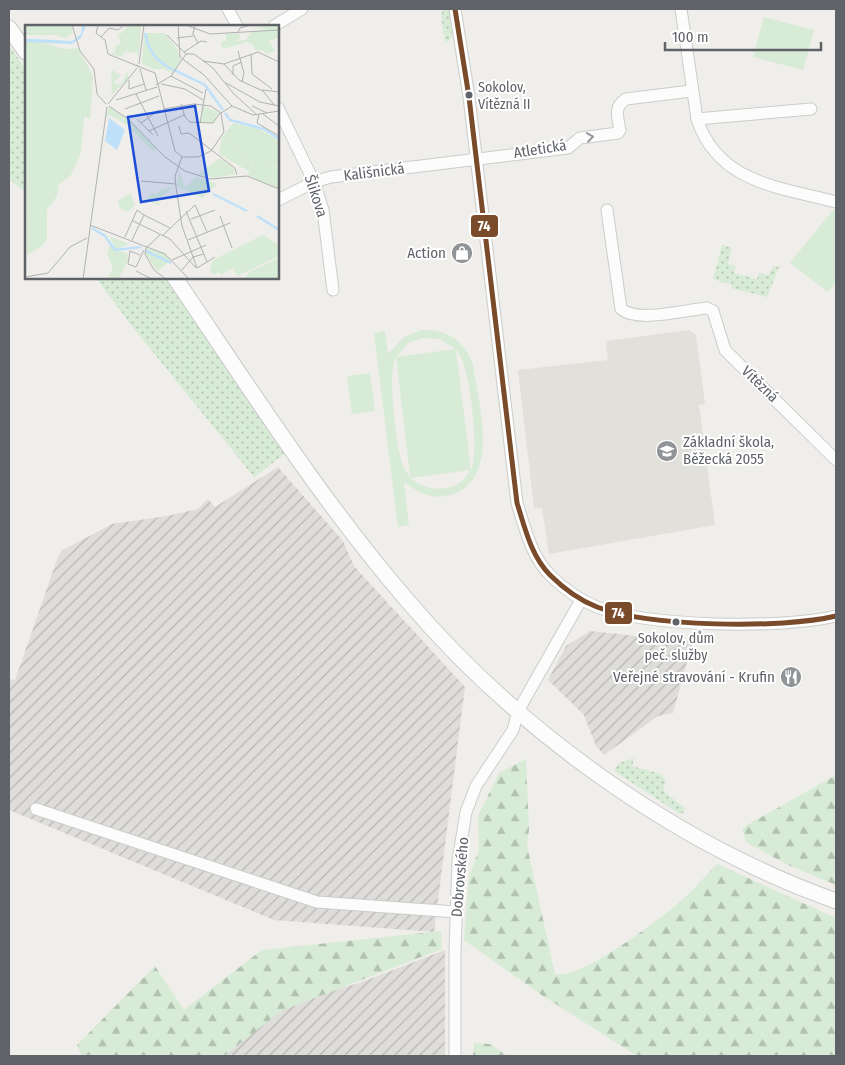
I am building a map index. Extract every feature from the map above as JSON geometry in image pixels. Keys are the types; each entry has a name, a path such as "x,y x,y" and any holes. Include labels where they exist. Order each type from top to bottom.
{"main road":[{"path":"9,28 25,51"},
{"path":"176,279 308,475 420,614 473,670 518,711 594,771 713,847 836,901"}],"street":[{"path":"228,9 236,25"},
{"path":"276,25 302,9"},
{"path":"455,9 469,97 517,503 526,533 541,564 560,584 581,600 599,608 638,617 708,622 784,623 836,616"},
{"path":"681,9 696,119 702,136 711,150 740,174 769,185 836,202"},
{"name":"Atletická","path":"475,158 568,148 580,138 618,133 620,130 616,112 618,105 626,99 691,91"},
{"path":"696,119 811,109"},
{"name":"Šlikova","path":"279,110 314,182 323,210 333,290"},
{"name":"Kališnická","path":"279,200 314,182 331,176 452,163 475,158"},
{"name":"Vítězná","path":"608,210 621,308 629,314 640,316 707,308 713,311 725,350 836,460"},
{"name":"Dobrovského","path":"455,1056 458,861 466,812 476,786 513,730 518,711 581,600"},
{"path":"36,809 317,902 456,912"}],"shaded area":[{"path":"689,330 696,335 705,404 699,405 715,525 549,554 542,508 534,508 518,370 608,360 606,341"},
{"path":"278,467 343,541 354,566 465,687 434,932 274,920 9,810 9,679 15,680 58,557 63,550 112,524 167,516 198,509 208,499 215,507"},
{"path":"590,631 673,640 693,640 673,713 658,716 604,755 596,746 584,715 548,680 566,646"},
{"path":"445,950 445,1056 225,1056 225,1048 294,1002 362,982"}],"green space":[{"path":"449,9 453,33 445,44 441,14 443,10"},
{"path":"764,17 814,30 803,70 753,57"},
{"path":"9,45 25,69 25,192 9,179"},
{"path":"833,210 836,210 836,281 828,292 790,263"},
{"path":"722,245 732,248 728,264 736,266 734,273 757,279 759,273 769,275 773,266 779,267 767,297 731,288 732,285 713,279"},
{"path":"97,279 166,279 286,453 254,477 131,325"},
{"path":"422,330 431,330 447,334 465,349 473,365 482,418 483,437 482,456 477,472 468,485 453,494 439,497 427,495 415,490 404,482 409,525 398,527 374,333 385,331 388,354 404,337","holes":["423,338 439,339 456,349 396,357 408,343","456,350 466,371 472,408 474,460 471,470","396,357 410,477 402,463 395,426 392,377","470,470 466,478 459,483 443,489 426,487 411,478"]},
{"path":"370,373 375,411 352,414 347,376"},
{"path":"634,758 632,766 661,774 666,781 663,791 685,808 683,813 680,814 614,771 619,763"},
{"path":"526,759 529,830 527,846 555,974 567,973 582,968 617,948 681,900 717,864 836,918 836,1056 637,1056 540,994 464,940 469,876 479,850 478,816 499,773"},
{"path":"836,775 836,885 788,865 746,842 742,828"},
{"path":"441,931 442,949 281,1011 224,1056 82,1056 77,1045 155,966 184,1010 262,950"},
{"path":"474,1043 490,1044 508,1056 473,1056"}],"transit line":[{"name":"74","path":"455,9 469,97 517,503 529,541 543,567 561,585 584,601 620,614 649,619 716,624 750,624 783,623 836,616"}],"place":[{"name":"Sokolov, Vítězná II","path":"469,95"},
{"name":"Action","path":"462,253"},
{"name":"Základní škola, Běžecká 2055","path":"667,451"},
{"name":"Sokolov, dům peč. služby","path":"676,622"},
{"name":"Veřejné stravování - Krufin","path":"791,677"}]}
